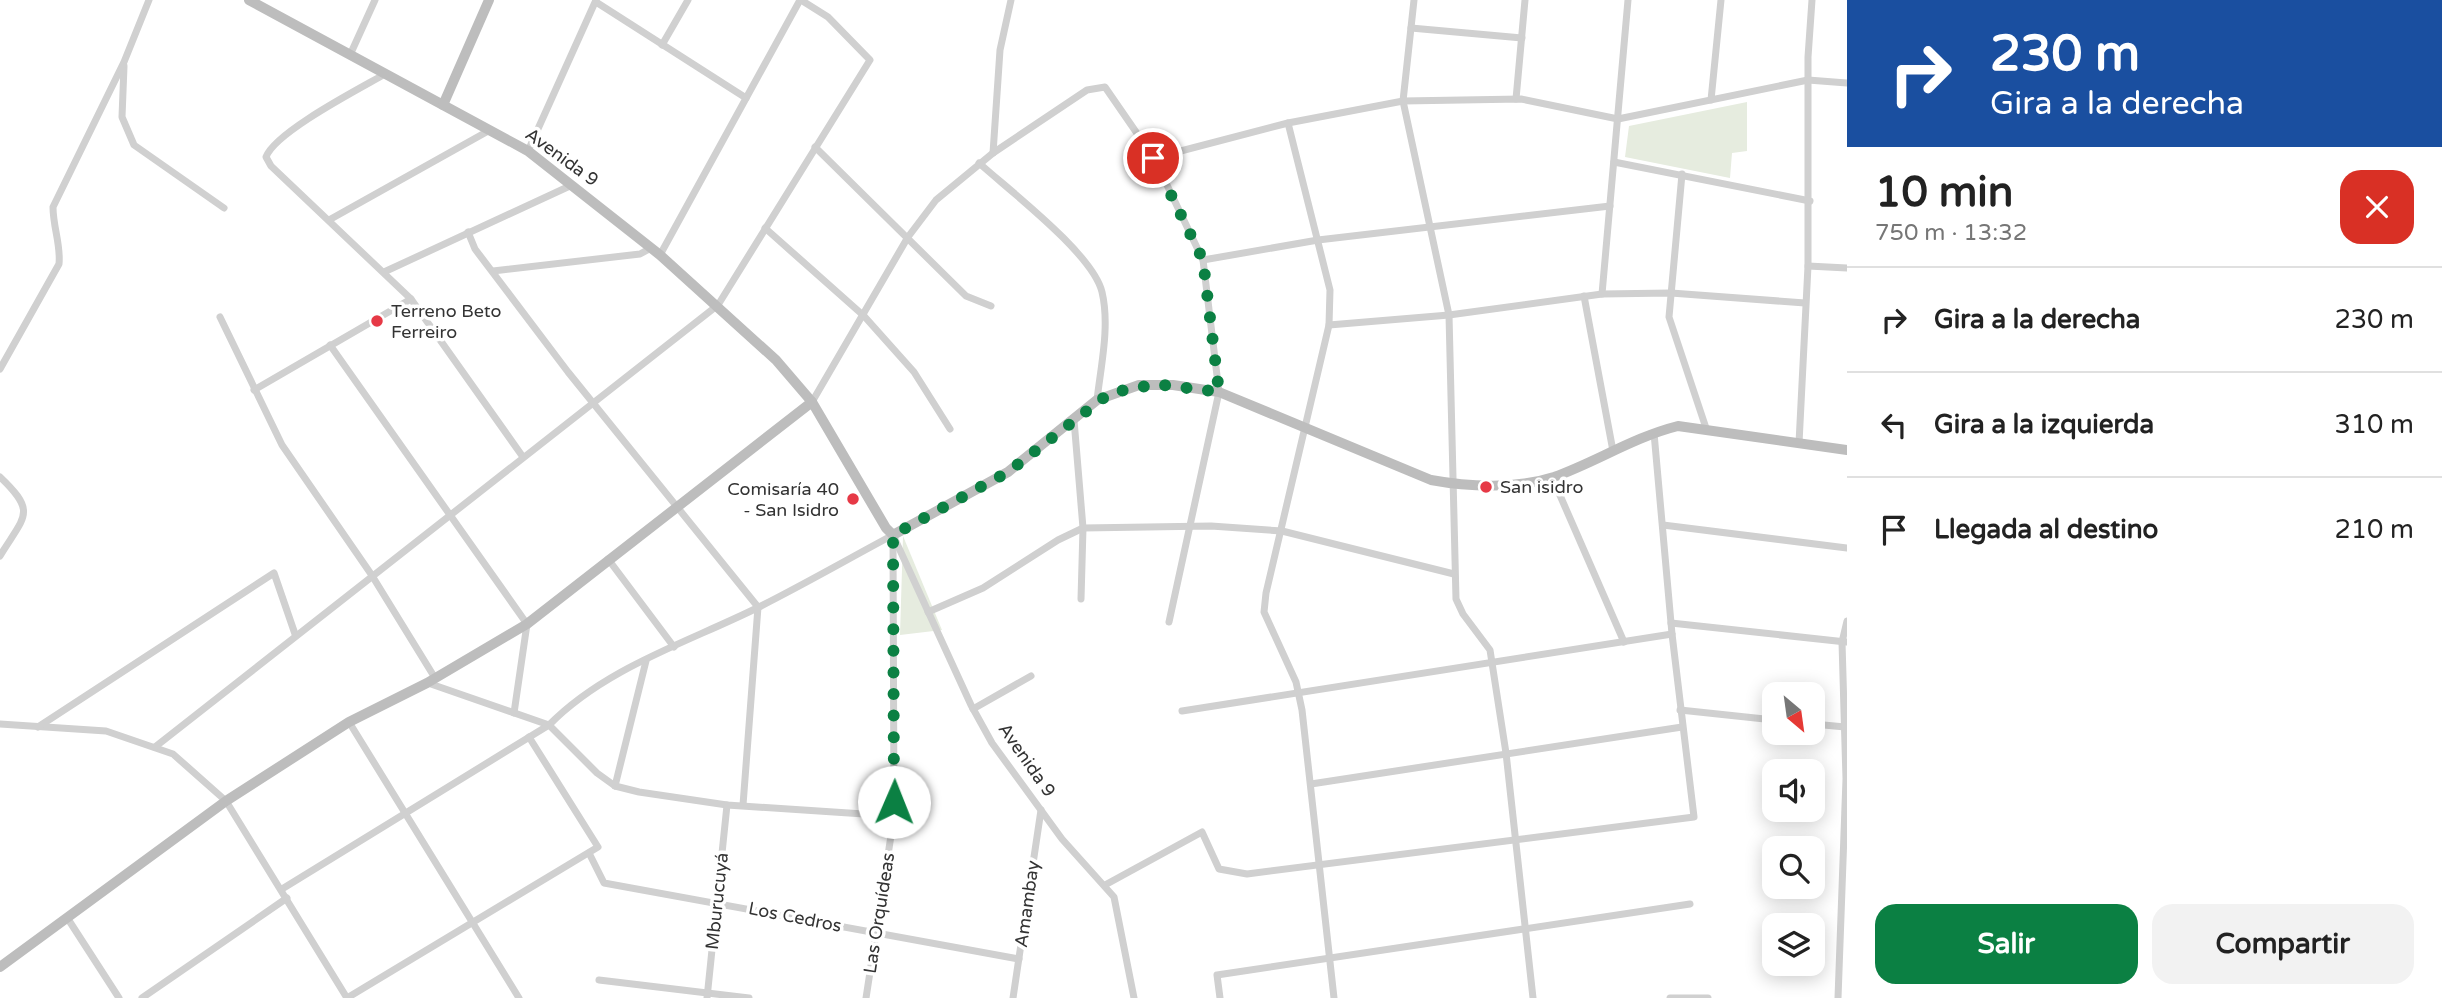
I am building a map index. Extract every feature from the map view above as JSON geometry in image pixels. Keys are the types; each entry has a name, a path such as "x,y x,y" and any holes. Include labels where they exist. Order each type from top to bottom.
{"main road":[{"name":"Avenida 9","path":"249,0 528,152 660,255 776,360 812,401 886,528 893,535"},
{"path":"443,105 489,0"},
{"path":"893,535 989,484 1074,421 1097,400 1124,388 1156,384 1219,392 1432,480 1454,484 1517,484 1552,477 1654,433 1678,426 1847,450"},
{"path":"0,967 226,801 349,722 431,680 527,624 812,401"}],"street":[{"path":"0,369 59,264 60,250 54,233 53,207 124,62 149,0"},
{"path":"350,55 375,0"},
{"path":"662,45 688,0"},
{"path":"155,747 371,574 718,305 870,60 828,18 800,0 660,255"},
{"path":"993,153 1000,50 1011,0"},
{"path":"1413,0 1403,101 1449,315 1454,574 1459,607 1487,643 1492,661 1506,753 1533,998"},
{"path":"1516,99 1525,0"},
{"path":"1602,294 1628,0"},
{"path":"1711,100 1721,0"},
{"path":"1799,443 1810,201 1808,80 1812,0"},
{"path":"528,152 596,1 746,98"},
{"path":"1411,28 1522,38"},
{"path":"124,62 122,117 134,145 224,208"},
{"path":"385,74 296,127 269,149 266,157 271,166 411,299 523,457"},
{"path":"1153,158 1288,123 1403,101 1516,99 1618,120 1808,80 1847,83"},
{"path":"812,401 908,237 936,200 979,163 1087,90 1105,87 1153,158 1203,260 1219,392 1169,622"},
{"path":"1288,123 1330,290 1329,325 1264,612 1299,693 1334,998"},
{"path":"329,220 491,130"},
{"path":"815,147 966,296 990,306"},
{"path":"1614,162 1810,201"},
{"path":"979,163 1085,260 1102,290 1105,323 1097,400"},
{"path":"1682,174 1669,317 1706,428"},
{"path":"384,272 572,185"},
{"path":"1203,260 1318,240 1610,206"},
{"path":"765,228 864,316 914,372 950,429"},
{"path":"468,232 493,271 568,372 595,402 758,607 743,805"},
{"path":"493,271 640,254 651,248"},
{"path":"1808,266 1847,268"},
{"path":"1329,325 1449,315 1602,294 1671,293 1805,303"},
{"path":"1584,296 1613,451"},
{"path":"254,390 411,299"},
{"path":"220,317 282,445 371,574 431,680 549,725 615,786 639,792 727,804 894,816"},
{"path":"330,345 527,624 514,713"},
{"path":"1074,421 1083,528 1081,599"},
{"path":"1105,885 1202,832 1219,869 1247,874 1319,867 1694,817 1672,635 1654,433"},
{"path":"0,477 20,496 25,506 24,514 0,556"},
{"path":"1552,477 1624,642"},
{"path":"1663,525 1847,548"},
{"path":"928,612 982,588 1058,540 1083,528 1189,526 1282,531 1454,574"},
{"path":"282,888 549,725 573,701 893,535"},
{"name":"Avenida 9","path":"893,535 973,709 992,743 1062,839 1114,897 1134,998"},
{"name":"Las Orquídeas","path":"866,998 874,932 894,816 893,535"},
{"path":"608,559 674,647"},
{"path":"37,728 274,573 295,634"},
{"path":"1838,998 1844,882 1847,621"},
{"path":"1671,623 1845,642"},
{"path":"1182,711 1672,635"},
{"path":"615,786 646,661"},
{"path":"973,709 1031,676"},
{"path":"1680,710 1762,719"},
{"path":"349,722 407,812 519,998"},
{"path":"0,724 106,731 173,754 226,801 282,888 346,998 598,847 529,737"},
{"path":"1825,725 1845,727"},
{"path":"1311,784 1682,727"},
{"name":"Mburucuyá","path":"707,994 727,804"},
{"name":"Amambay","path":"1013,998 1041,810"},
{"name":"Los Cedros","path":"589,853 604,883 1019,959"},
{"path":"142,998 287,898"},
{"path":"1220,998 1217,975 1690,904"},
{"path":"68,919 119,998"},
{"path":"599,979 749,998"},
{"path":"1671,998 1708,998"}],"shaded area":[{"path":"1747,102 1747,151 1732,153 1730,178 1625,157 1629,126"},
{"path":"903,536 942,630 900,635"}],"place":[{"name":"Terreno Beto Ferreiro","path":"377,321"},
{"name":"San isidro","path":"1486,487"},
{"name":"Comisaría 40 - San Isidro","path":"853,499"}],"route":[{"path":"894,802 893,535 1008,472 1097,400 1110,393 1139,385 1156,384 1219,392 1203,260 1153,158"}]}
